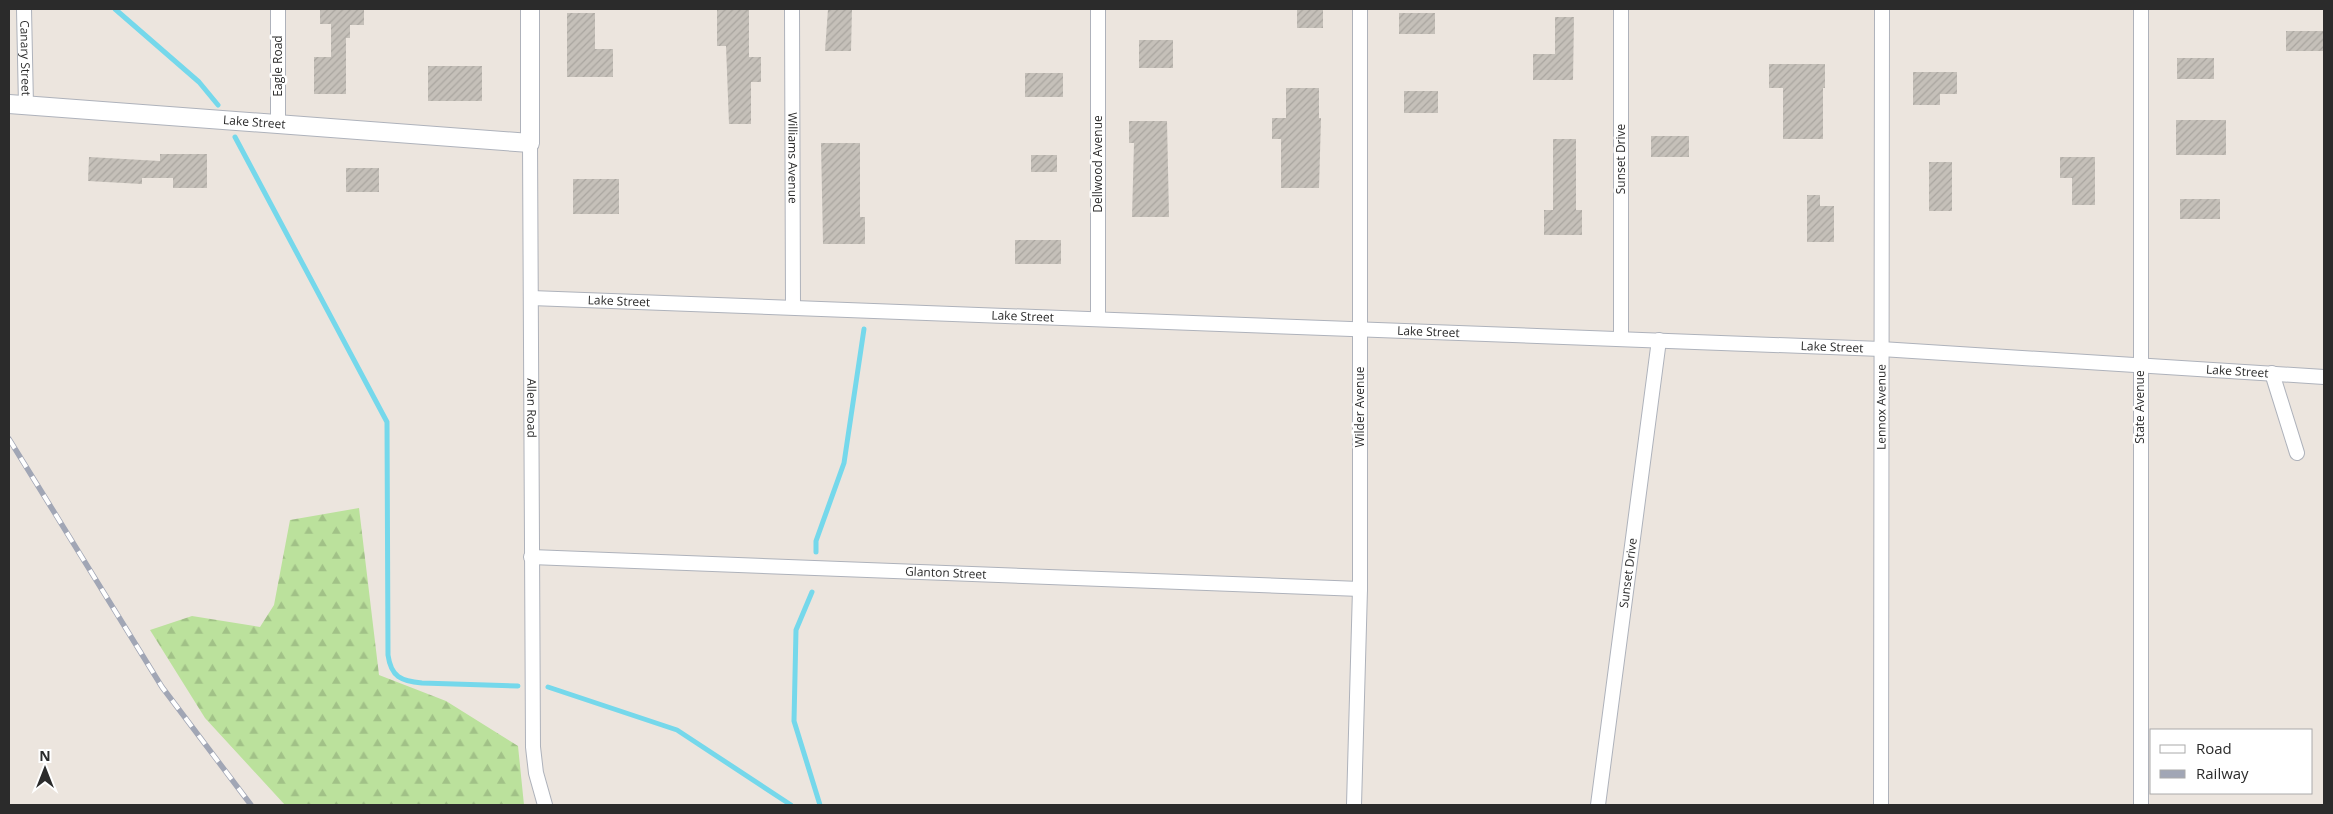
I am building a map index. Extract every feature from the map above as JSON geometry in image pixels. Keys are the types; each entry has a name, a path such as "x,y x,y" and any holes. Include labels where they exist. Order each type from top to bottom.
{"street":[{"name":"Canary Street","path":"17,105 24,9"},
{"name":"Eagle Road","path":"278,9 278,124"},
{"name":"Allen Road","path":"530,9 533,747 536,774 545,805"},
{"name":"Williams Avenue","path":"792,9 793,308"},
{"name":"Dellwood Avenue","path":"1098,9 1098,319"},
{"name":"Wilder Avenue","path":"1354,805 1360,589 1360,9"},
{"name":"Sunset Drive","path":"1621,9 1621,339"},
{"name":"Lennox Avenue","path":"1881,805 1882,9"},
{"name":"State Avenue","path":"2140,805 2141,9"},
{"name":"Lake Street","path":"17,105 530,143"},
{"name":"Lake Street","path":"531,298 1881,349 2324,377"},
{"name":"Sunset Drive","path":"1598,805 1659,340"},
{"path":"2272,374 2297,453"},
{"name":"Glanton Street","path":"531,557 1360,589"}],"green space":[{"path":"359,508 379,675 446,701 518,746 524,805 285,805 205,718 150,630 192,616 260,627 274,605 290,520"}],"building":[{"path":"320,9 364,9 364,25 350,25 350,38 346,38 346,94 314,94 314,57 331,57 331,24 320,24"},
{"path":"717,9 749,9 749,57 761,57 761,82 751,82 751,124 729,124 726,46 717,46"},
{"path":"828,9 852,9 851,51 825,51"},
{"path":"1297,9 1323,9 1323,28 1297,28"},
{"path":"567,13 595,13 595,49 613,49 613,77 567,77"},
{"path":"1399,13 1435,13 1435,34 1399,34"},
{"path":"1555,17 1574,17 1573,80 1533,80 1533,54 1555,54"},
{"path":"2286,31 2324,31 2324,51 2286,51"},
{"path":"1139,40 1173,40 1173,68 1139,68"},
{"path":"2177,58 2214,58 2214,79 2177,79"},
{"path":"1769,64 1825,64 1823,139 1783,139 1783,88 1769,88"},
{"path":"428,66 482,66 482,101 428,101"},
{"path":"1913,72 1957,72 1957,94 1940,94 1940,105 1913,105"},
{"path":"1025,73 1063,73 1063,97 1025,97"},
{"path":"1286,88 1319,88 1319,118 1321,118 1319,188 1281,188 1281,139 1272,139 1272,118 1286,118"},
{"path":"1404,91 1438,91 1438,113 1404,113"},
{"path":"2176,120 2226,120 2226,155 2176,155"},
{"path":"1129,121 1167,121 1169,217 1132,217 1134,143 1129,143"},
{"path":"1651,136 1689,136 1689,157 1651,157"},
{"path":"1553,139 1576,139 1576,210 1582,210 1582,235 1544,235 1544,210 1553,210"},
{"path":"821,143 860,143 860,217 865,217 865,244 823,244"},
{"path":"160,154 207,154 207,188 173,188 173,178 142,178 142,184 88,181 89,157 160,161"},
{"path":"1031,155 1057,155 1057,172 1031,172"},
{"path":"2060,157 2095,157 2095,205 2072,205 2072,178 2060,178"},
{"path":"1929,162 1952,162 1952,211 1929,211"},
{"path":"346,168 379,168 379,192 346,192"},
{"path":"573,179 619,179 619,214 573,214"},
{"path":"1807,195 1820,195 1820,206 1834,206 1834,242 1807,242"},
{"path":"2180,199 2220,199 2220,219 2180,219"},
{"path":"1015,240 1061,240 1061,264 1015,264"}],"waterway":[{"path":"115,9 199,82 218,105"},
{"path":"235,137 387,422 388,655 392,668 398,676 408,681 518,686"},
{"path":"816,552 816,541 844,463 864,329"},
{"path":"812,592 796,630 794,721 820,805"},
{"path":"548,687 677,730 791,805"}],"railway":[{"path":"9,439 162,687 251,805"}]}
